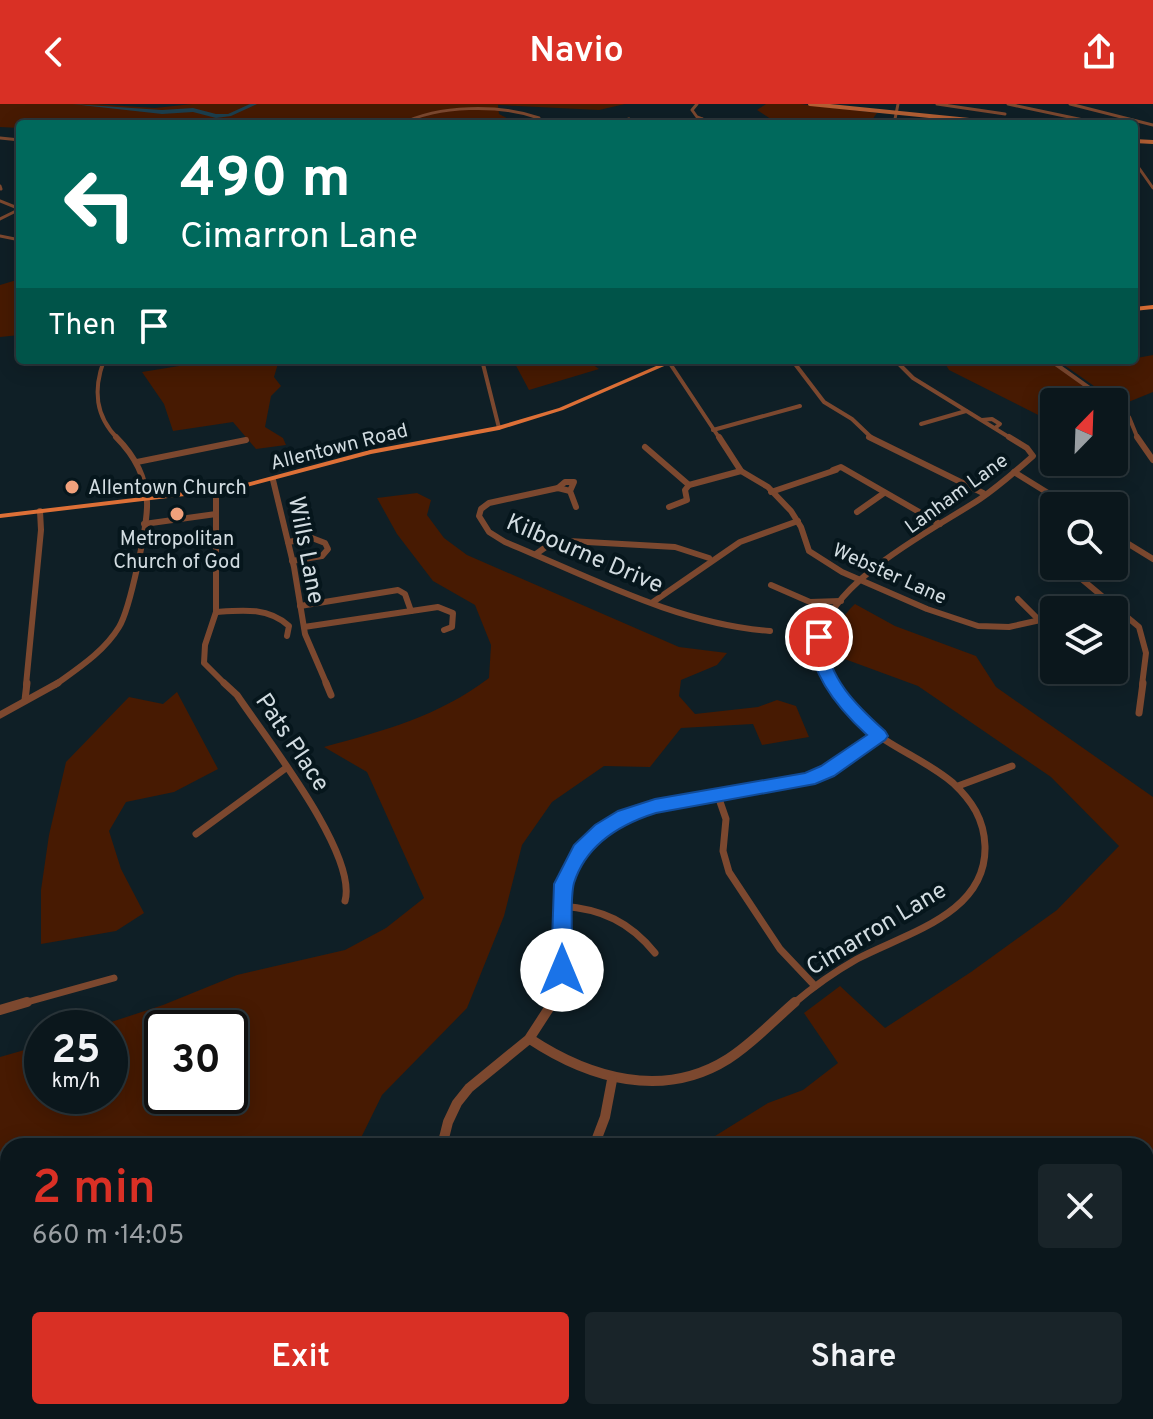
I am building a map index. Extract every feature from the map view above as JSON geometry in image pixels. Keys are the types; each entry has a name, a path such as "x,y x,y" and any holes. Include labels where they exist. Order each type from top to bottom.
{"main road":[{"path":"810,104 982,120"},
{"name":"Allentown Road","path":"0,516 216,491 273,480 377,450 499,428 561,409 665,364"}],"street":[{"path":"697,104 693,111 702,119"},
{"path":"894,120 898,104"},
{"path":"937,104 1005,114"},
{"path":"1008,104 1083,120"},
{"path":"1070,104 1133,120"},
{"path":"996,120 1018,107"},
{"path":"411,120 421,116 502,110 529,113 539,120"},
{"path":"697,120 702,119"},
{"path":"0,136 11,139"},
{"path":"0,144 16,138"},
{"path":"1138,170 1153,188"},
{"path":"0,715 78,669 118,629 130,603 147,498 132,451 108,432 103,424 96,379 102,364"},
{"path":"483,364 499,428"},
{"name":"Webster Lane","path":"674,364 741,471 760,480 798,521 808,551 860,580 954,618 991,628 1040,621"},
{"path":"795,364 824,402 852,419 865,435 983,493"},
{"name":"Lanham Lane","path":"822,630 840,602 860,580 1014,472 1033,454 909,375 899,364"},
{"path":"1056,364 1089,388"},
{"path":"713,430 800,406"},
{"path":"921,424 966,411"},
{"path":"1128,416 1133,432 1153,460"},
{"path":"137,462 246,440"},
{"path":"645,447 689,485"},
{"path":"1134,451 1149,451"},
{"path":"771,492 833,470 846,471 940,524"},
{"path":"669,507 687,500 685,490 689,485 741,471"},
{"path":"1014,472 1046,492"},
{"name":"Wills Lane","path":"273,480 304,627 314,660 331,695"},
{"name":"Kilbourne Drive","path":"576,507 570,491 558,488 489,503 479,511 489,532 536,554 653,602 719,625 770,631"},
{"path":"216,491 216,612 254,610 273,614 289,626 287,636"},
{"path":"857,512 884,493"},
{"path":"25,700 41,530 40,511"},
{"path":"144,524 216,514"},
{"path":"653,602 709,558 781,525 798,521"},
{"path":"288,542 317,539 327,546 322,556 292,561"},
{"path":"536,554 550,544 562,541 675,547 709,558"},
{"path":"1128,544 1153,559"},
{"path":"1083,580 1102,596"},
{"path":"771,585 810,602 840,602"},
{"path":"300,606 398,590 405,594 411,611"},
{"path":"1018,599 1040,621"},
{"name":"Wills Lane","path":"304,627 438,607 450,609 453,624 444,630"},
{"name":"Pats Place","path":"216,612 205,645 204,663 237,695 323,823 349,883 345,901"},
{"path":"1128,618 1139,627 1146,653 1139,713"},
{"name":"Cimarron Lane","path":"530,1039 568,1064 612,1080 662,1082 699,1074 726,1061 815,986 856,960 951,910 976,886 985,860 984,834 973,807 958,786 934,767 879,736 852,712 825,670 817,648 822,630"},
{"path":"444,1138 447,1122 466,1091 530,1039 545,1018 560,983 562,892 569,869 587,843 601,830 642,809 815,777 879,736"},
{"path":"958,786 1012,766"},
{"path":"196,834 286,768"},
{"path":"718,796 726,819 723,851 729,872 780,949 815,986"},
{"path":"562,906 593,909 614,916 634,929 655,953"},
{"path":"0,1010 114,978"},
{"path":"597,1138 605,1117 612,1080"}],"shaded area":[{"path":"0,104 94,104 155,108 192,104 625,104 599,110 498,105 499,114 510,120 16,120 16,128 0,127"},
{"path":"766,104 800,104 877,113 872,120 772,120 757,110"},
{"path":"16,280 16,335 0,337 0,285"},
{"path":"1153,355 1153,392 1128,402 1128,388 1097,388 1063,364 1138,364 1138,358"},
{"path":"191,364 278,364 274,377 281,386 271,396 265,427 283,438 286,445 256,449 233,422 173,431 164,404 142,372"},
{"path":"515,364 592,364 599,369 529,390"},
{"path":"945,364 1053,364 1086,388 1040,388 1040,416 949,370"},
{"path":"417,493 431,500 427,515 444,538 467,555 679,647 727,653 717,665 681,680 679,696 695,714 758,707 777,700 796,706 809,737 762,745 753,724 681,728 650,767 604,766 552,802 522,845 504,916 467,1008 382,1095 361,1138 0,1138 0,1057 24,1050 24,1114 128,1114 128,1016 144,1011 144,1114 248,1114 248,1010 148,1010 237,975 345,950 386,928 424,898 367,772 324,747 410,721 450,703 489,678 491,645 475,605 433,581 397,534 377,498"},
{"path":"855,604 895,626 976,656 996,687 1153,797 1153,1138 712,1138 768,1103 803,1090 838,1063 804,1013 840,986 885,1028 971,972 1057,910 1119,846 1051,777 918,686 831,654 838,627"},
{"path":"177,692 218,769 174,792 126,802 109,831 121,869 144,913 116,931 41,944 41,890 49,835 66,762 129,697 163,704"}],"waterway":[{"path":"75,104 162,112 193,110 216,116 229,115 254,104"}],"place":[{"name":"Allentown Church","path":"72,487"},
{"name":"Metropolitan Church of God","path":"177,514"}],"route":[{"path":"562,970 564,884 581,850 601,830 636,811 655,806 809,779 827,771 879,736 852,712 825,670 818,653 819,637"}]}
